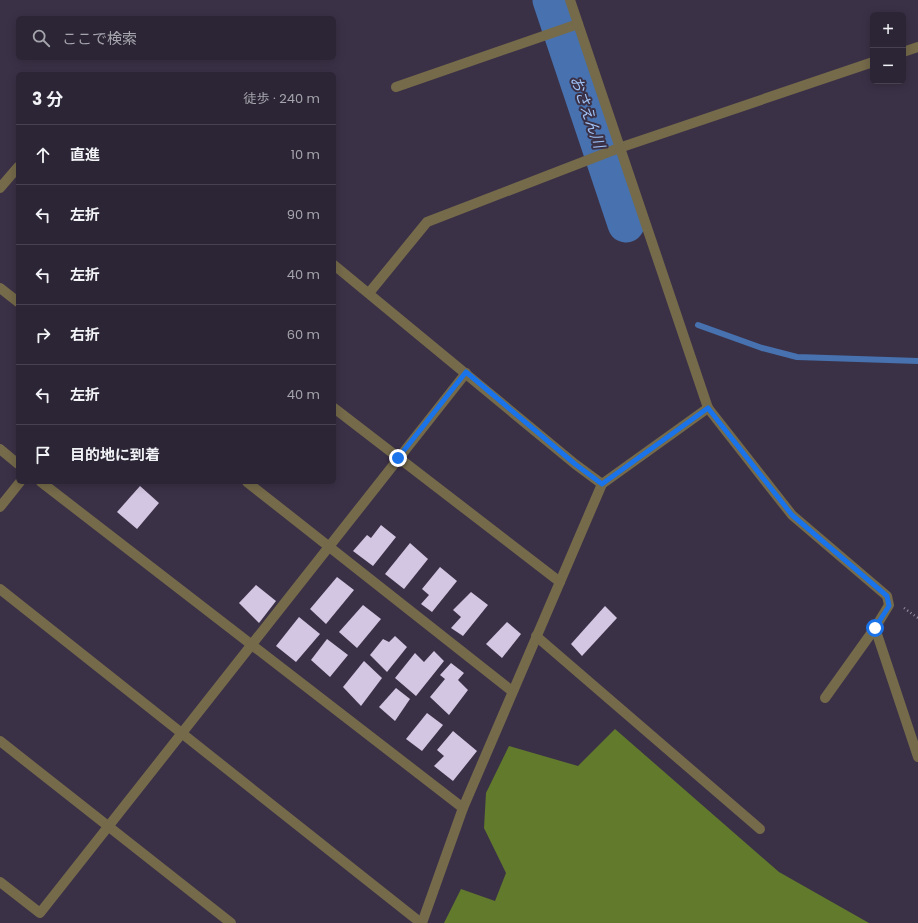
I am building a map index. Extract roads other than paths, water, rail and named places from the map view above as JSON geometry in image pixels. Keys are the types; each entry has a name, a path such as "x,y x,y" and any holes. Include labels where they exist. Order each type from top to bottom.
{"street":[{"path":"570,0 708,408 792,515 887,596 889,606 826,698"},
{"path":"396,87 578,24"},
{"path":"906,51 918,47"},
{"path":"369,293 428,222 619,148 870,63"},
{"path":"0,188 16,169"},
{"path":"336,267 466,372 575,464 602,484"},
{"path":"0,288 16,300"},
{"path":"0,882 40,913 466,372"},
{"path":"0,589 422,923 463,808 602,484 708,408"},
{"path":"336,410 560,582"},
{"path":"0,449 16,462"},
{"path":"0,507 18,484"},
{"path":"44,484 463,808"},
{"path":"250,484 512,691"},
{"path":"875,628 918,757"},
{"path":"536,636 760,829"},
{"path":"0,741 231,923"}],"waterway":[{"name":"おさえん川","path":"551,0 626,224"},
{"path":"698,325 762,348 797,357 918,361"}]}
